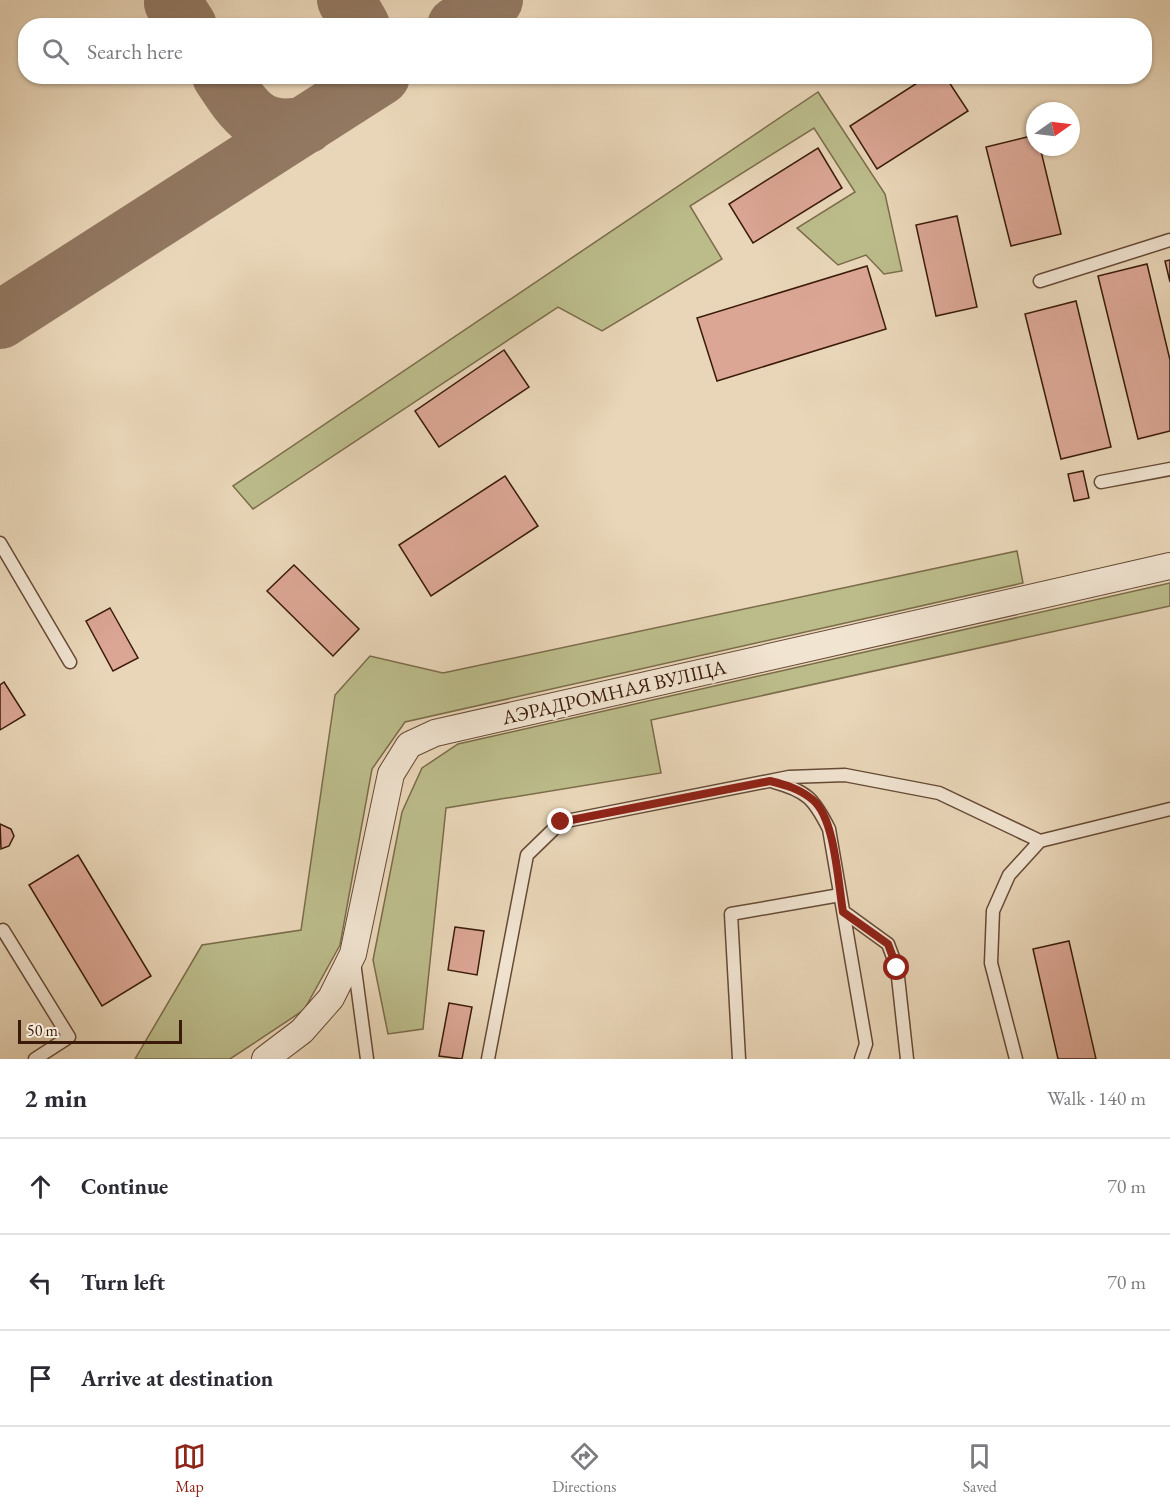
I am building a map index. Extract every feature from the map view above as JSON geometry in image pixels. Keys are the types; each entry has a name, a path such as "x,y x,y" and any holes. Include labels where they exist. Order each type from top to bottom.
{"street":[{"name":"АЭРАДРОМНАЯ ВУЛІЦА","path":"265,1059 302,1031 332,999 353,954 391,774 409,745 435,733 1170,566"}],"lane":[{"path":"1041,281 1170,240"},
{"path":"1101,482 1170,469"},
{"path":"0,543 70,662"},
{"path":"488,1059 527,855 561,822 770,781 845,775 939,793 1040,841"},
{"path":"770,781 796,788 815,801 829,829 867,1044 861,1059"},
{"path":"1016,1059 991,963 993,910 1009,875 1040,841 1170,809"},
{"path":"739,1059 731,914 840,895"},
{"path":"843,912 888,944 897,968 907,1059"},
{"path":"3,930 69,1037 35,1059"},
{"path":"353,954 367,1059"}],"green space":[{"path":"818,92 885,194 902,271 884,274 866,255 838,265 797,228 855,192 814,128 690,206 722,259 602,331 558,307 253,509 233,486"},
{"path":"1017,551 1023,583 405,722 372,769 340,945 304,1010 230,1059 135,1059 202,945 301,930 335,695 370,656 443,673"},
{"path":"1170,583 1170,606 651,720 661,773 446,808 423,1029 388,1034 373,960 402,812 422,768 458,744"}],"building":[{"path":"916,84 950,84 968,111 877,169 850,126"},
{"path":"1026,137 1026,156 1042,156 1061,234 1011,246 986,147"},
{"path":"818,148 842,188 753,243 729,204"},
{"path":"957,216 977,307 936,316 916,225"},
{"path":"1170,260 1170,282 1165,261"},
{"path":"1147,264 1170,360 1170,431 1138,439 1098,276"},
{"path":"867,266 886,329 717,381 697,318"},
{"path":"1076,301 1111,447 1061,459 1025,314"},
{"path":"504,350 529,387 439,447 415,411"},
{"path":"1083,471 1089,498 1074,501 1068,474"},
{"path":"505,476 538,526 431,596 399,545"},
{"path":"294,565 359,629 333,656 267,591"},
{"path":"110,608 138,658 113,671 86,621"},
{"path":"4,682 25,715 0,730 0,685"},
{"path":"0,824 11,829 14,836 9,846 1,849"},
{"path":"78,855 151,976 102,1006 29,885"},
{"path":"455,927 484,931 477,975 448,970"},
{"path":"1069,941 1096,1059 1058,1059 1033,949"},
{"path":"449,1003 472,1007 462,1059 439,1056"}],"taxiway":[{"path":"346,0 356,18"},
{"path":"468,18 494,0"},
{"path":"173,3 183,18"},
{"path":"226,84 246,110 265,124 276,127 306,125"},
{"path":"0,320 369,84"}],"route":[{"path":"561,822 770,781 796,788 815,801 829,829 843,912 888,944 897,968"}]}
